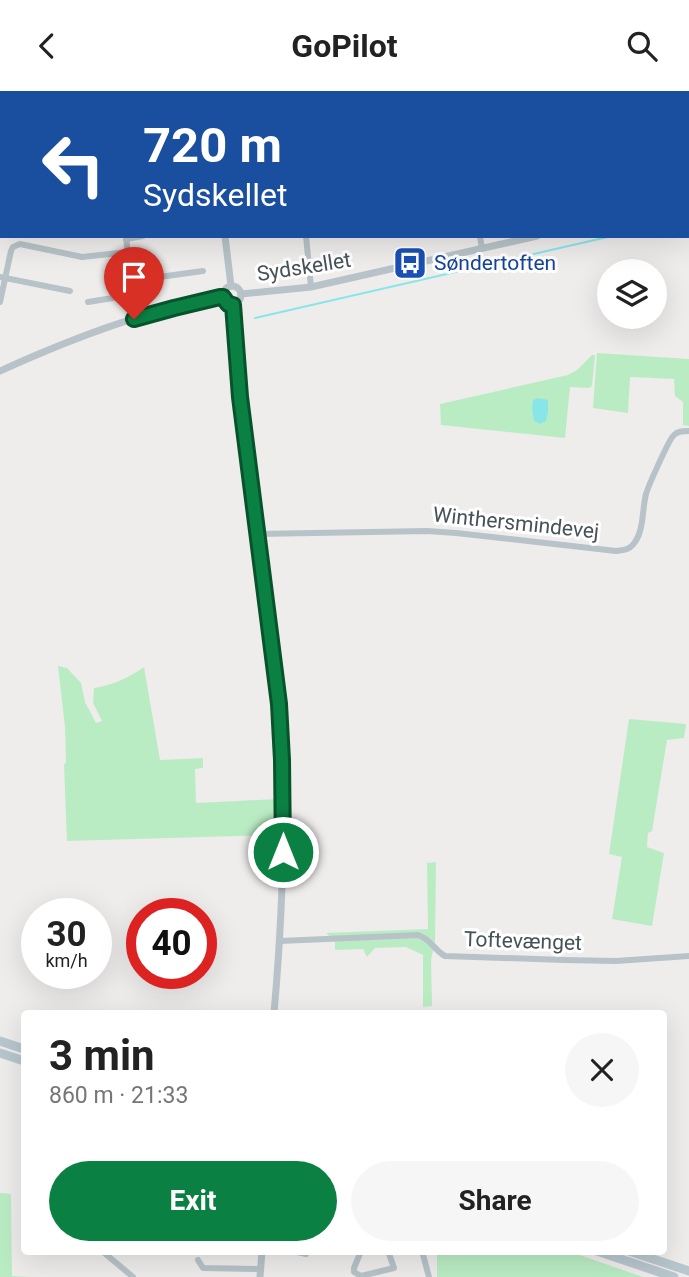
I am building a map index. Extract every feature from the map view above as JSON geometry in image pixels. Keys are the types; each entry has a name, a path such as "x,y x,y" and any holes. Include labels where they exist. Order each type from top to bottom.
{"main road":[{"path":"0,1041 21,1048"},
{"path":"0,1053 21,1060"},
{"path":"609,1255 674,1277"},
{"path":"641,1255 689,1271"}],"street":[{"path":"126,238 134,319"},
{"path":"225,238 231,286"},
{"path":"306,238 311,287"},
{"path":"480,238 482,249"},
{"name":"Sydskellet","path":"241,295 311,287 529,238"},
{"path":"0,302 2,277 10,251 20,244 82,257 128,252"},
{"path":"130,281 203,271"},
{"path":"2,277 70,291"},
{"path":"231,286 237,287 241,295 240,300 233,305 225,302 223,297 225,290 231,286"},
{"path":"88,302 131,295"},
{"path":"0,371 134,319 223,297"},
{"path":"233,305 240,397 280,715 283,874 274,1010"},
{"name":"Winthersmindevej","path":"257,534 427,531 616,551 629,549 639,534 650,482 670,439 679,432 689,431"},
{"name":"Toftevænget","path":"280,941 418,935 430,941 438,952 445,956 603,961 689,956"},
{"path":"107,1255 133,1277"},
{"path":"198,1261 203,1268 261,1273 262,1255"},
{"path":"359,1255 354,1272 360,1276 394,1268 389,1255"},
{"path":"423,1255 429,1277"}],"green space":[{"path":"597,353 689,359 689,426 683,425 683,402 675,396 674,379 630,377 628,413 593,408"},
{"path":"595,355 592,386 570,387 565,438 441,425 440,404 568,375"},
{"path":"58,666 67,668 81,683 85,702 96,723 102,721 93,703 94,688 120,681 144,667 160,760 203,758 203,768 195,769 196,803 277,799 277,835 67,841 65,727"},
{"path":"629,719 686,724 684,738 667,740 652,831 648,833 647,847 664,853 652,926 612,919 622,857 609,854"},
{"path":"436,862 435,941 431,960 432,1006 423,1007 423,955 406,947 375,948 367,957 363,949 335,950 335,941 326,933 428,929 427,863"},
{"path":"0,1193 11,1194 12,1276 30,1277 0,1277"},
{"path":"437,1255 580,1255 643,1277 437,1277"}],"water":[{"path":"533,400 548,400 546,421 540,424 534,421 532,409"}],"waterway":[{"path":"255,318 603,238"}],"place":[{"name":"Søndertoften","path":"410,263"}],"route":[{"path":"134,319 220,297 233,305 240,397 279,704 283,852"}]}
